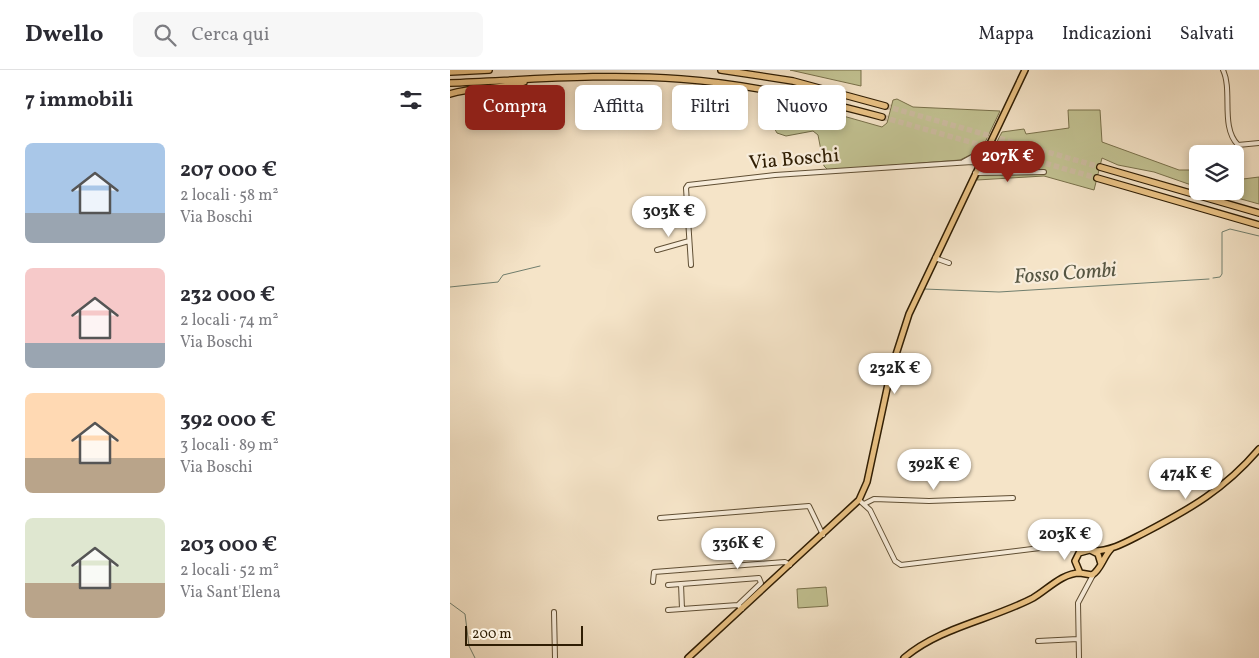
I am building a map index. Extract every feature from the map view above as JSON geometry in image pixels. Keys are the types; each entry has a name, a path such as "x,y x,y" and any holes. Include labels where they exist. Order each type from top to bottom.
{"highway":[{"path":"450,72 489,70"},
{"path":"721,70 793,82 885,106"},
{"path":"450,83 639,77 716,82 790,94 882,116"},
{"path":"450,94 474,88 510,87 532,80"},
{"path":"1100,167 1259,213"},
{"path":"1097,178 1259,225"}],"main road":[{"path":"688,658 740,607 790,565 859,500 869,475 898,346 909,314 1025,70"},
{"path":"904,658 925,643 952,630 1034,597 1060,580 1075,563 1079,553 1112,548 1192,508 1220,489 1243,468 1259,449"},
{"path":"1060,580 1081,574 1093,575 1112,548"},
{"path":"1090,550 1100,558 1101,564"},
{"path":"1075,563 1081,574"}],"street":[{"path":"1224,70 1227,83 1227,113 1234,141 1238,145 1259,143"},
{"name":"Via Boschi","path":"691,264 686,188 688,185 775,175 981,162"},
{"path":"975,173 1044,172"},
{"path":"657,250 689,241"},
{"path":"935,258 950,263"},
{"path":"864,504 874,499 1013,498"},
{"path":"859,500 870,510 895,560 901,565 1040,548 1065,538 1077,541 1090,550"},
{"path":"660,518 809,506 823,535"},
{"path":"1077,541 1079,553"},
{"path":"653,582 654,572 785,562 790,565"},
{"path":"1081,574 1086,580 1086,588"},
{"path":"1079,658 1078,603 1093,575"},
{"path":"668,585 759,578 760,583 740,607 668,610"},
{"path":"681,584 682,609"},
{"path":"554,612 555,658"},
{"path":"1038,641 1078,639"}],"green space":[{"path":"790,70 861,70 861,86"},
{"path":"897,99 913,107 1000,111 979,155 970,155 960,160 828,170 824,166 818,135 813,131 786,136 777,133 775,130 846,130 846,117 882,127 887,123 893,100"},
{"path":"1068,110 1100,110 1102,142 1179,170 1189,170 1189,184 1154,172 1118,165 1102,158 1094,190 1044,176 977,180 1002,132 1024,129 1026,134 1069,128"},
{"path":"1259,177 1259,204 1244,200 1244,179"},
{"path":"826,587 828,606 798,608 797,589"}],"waterway":[{"name":"Fosso Combi","path":"1213,278 1220,277 1222,274 1222,232 1230,229 1259,236"},
{"path":"450,287 498,282 503,275 540,266"},
{"name":"Fosso Combi","path":"924,289 999,292 1209,279"},
{"path":"450,603 465,614 469,646 475,658"}],"tunnel":[{"path":"885,106 1100,167"},
{"path":"882,117 1097,178"}]}
